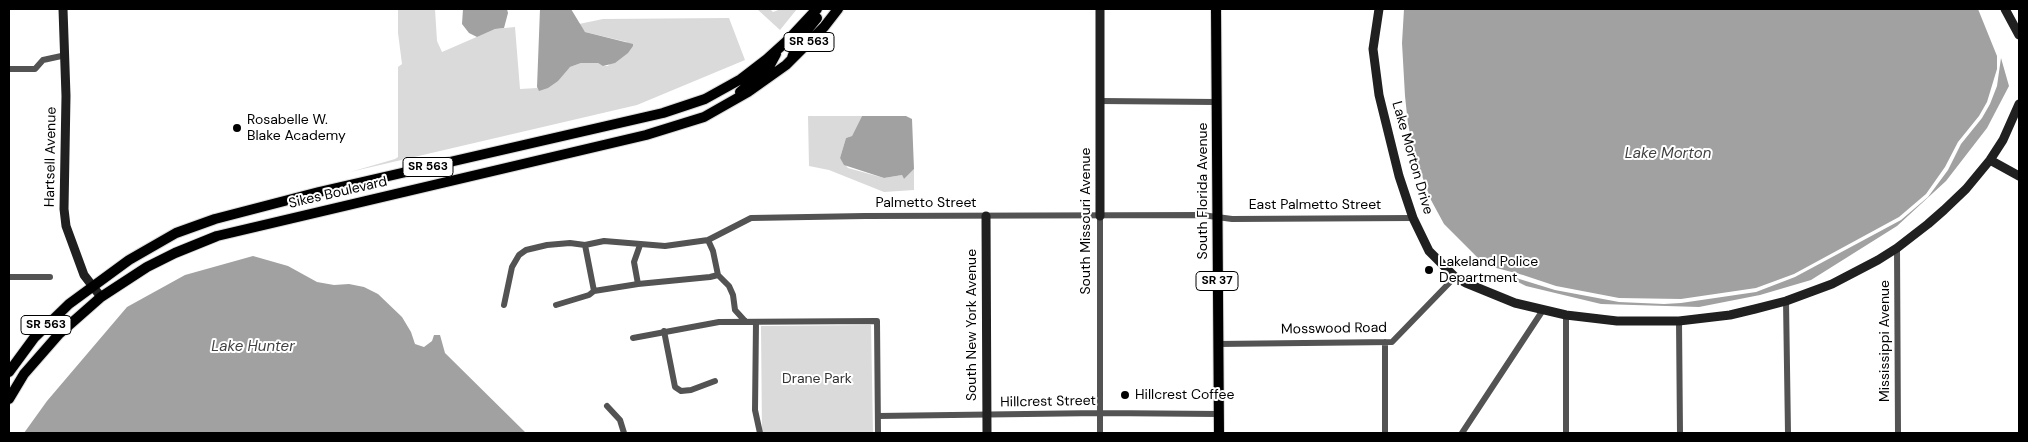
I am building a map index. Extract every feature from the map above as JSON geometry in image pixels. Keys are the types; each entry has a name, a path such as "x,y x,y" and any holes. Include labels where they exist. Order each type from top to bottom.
{"main road":[{"name":"Sikes Boulevard","path":"9,372 34,338 68,304 129,260 176,233 215,219 329,190 663,113 705,100 741,80 778,49 818,9"},
{"path":"791,61 798,41 823,9"},
{"name":"Sikes Boulevard","path":"9,399 24,374 59,334 101,297 147,267 175,253 217,236 646,135 704,117 748,92 791,61 824,27 838,9"},
{"name":"South Florida Avenue","path":"1216,9 1219,433"},
{"path":"731,102 769,67 778,49"}],"street":[{"name":"Hartsell Avenue","path":"63,9 66,55 64,209 66,226 84,275 101,297"},
{"name":"South Missouri Avenue","path":"1100,9 1100,433"},
{"name":"Lake Morton Drive","path":"1379,9 1373,49 1374,67 1387,127 1413,218 1429,251 1455,277 1486,292 1543,310 1566,315 1617,321 1679,321 1730,315 1786,301 1832,284 1897,248 1928,224 1966,189 1990,160 2003,140 2019,104"},
{"path":"2005,9 2019,35"},
{"path":"9,69 35,69 43,60 66,55"},
{"path":"1100,101 1216,102"},
{"path":"1990,160 2019,176"},
{"name":"Palmetto Street","path":"708,240 751,218 1202,215 1217,218"},
{"name":"South New York Avenue","path":"986,216 988,433"},
{"name":"East Palmetto Street","path":"1217,218 1413,218"},
{"path":"504,305 512,267 523,252 547,245 586,245 604,241 664,246 708,240 713,251 718,275 729,286 734,295 735,310 744,321"},
{"path":"586,245 594,291"},
{"path":"638,284 634,262 640,245"},
{"name":"Mississippi Avenue","path":"1897,248 1898,433"},
{"path":"556,305 590,295 594,291 718,275"},
{"path":"9,277 50,277"},
{"name":"Mosswood Road","path":"1217,344 1392,342 1455,277"},
{"path":"1786,301 1788,433"},
{"path":"1462,433 1543,310"},
{"path":"1566,315 1566,433"},
{"path":"633,338 712,322 877,321 878,433"},
{"path":"1679,321 1680,433"},
{"path":"756,322 756,410 760,433"},
{"path":"664,332 675,387 681,391 692,390 715,381"},
{"path":"1385,342 1385,433"},
{"path":"607,406 620,420 624,433"},
{"name":"Hillcrest Street","path":"878,416 1100,413 1218,414"}],"green space":[{"path":"398,9 435,9 437,41 442,52 495,29 515,27 520,89 537,88 539,90 570,67 581,63 590,62 608,66 627,42 585,32 579,24 603,19 729,18 745,60 637,105 350,172 398,157 398,67 402,64 398,33"},
{"path":"757,9 770,9 773,12 781,9 797,9 780,30"},
{"path":"808,116 862,116 852,136 846,138 840,158 848,168 884,178 902,175 904,179 914,169 914,190 884,192 829,170 809,166"},
{"name":"Drane Park","path":"871,325 873,433 762,433 761,326"}],"water":[{"path":"463,9 507,9 508,13 504,28 495,29 477,37 469,33 462,24"},
{"path":"540,9 571,9 585,32 633,44 633,46 628,53 615,63 603,66 598,63 581,63 570,67 558,81 548,88 539,91 537,87"},
{"name":"Lake Morton","path":"1404,9 1978,9 1997,56 1997,69 1987,102 1979,116 1958,142 1945,167 1926,194 1899,217 1794,274 1756,288 1681,299 1619,298 1556,286 1485,265 1444,224 1431,200 1415,157 1408,124 1402,43"},
{"path":"2001,58 2009,86 1987,128 1946,181 1897,226 1811,280 1760,295 1699,307 1601,304 1526,286 1500,273 1555,290 1619,302 1664,304 1756,292 1795,277 1901,220 1928,197 1948,170 1961,144 1982,118 1990,104 1997,86"},
{"path":"862,116 906,116 912,119 914,169 904,179 902,175 884,178 844,165 840,158 846,138 852,136"},
{"name":"Lake Hunter","path":"253,256 288,266 317,282 334,285 349,284 364,287 378,294 402,317 411,332 415,344 424,347 432,341 434,335 440,335 445,353 526,433 24,433 47,401 127,307 185,275"}],"place":[{"name":"Rosabelle W. Blake Academy","path":"237,128"},
{"name":"Lakeland Police Department","path":"1429,270"},
{"name":"Hillcrest Coffee","path":"1125,395"}]}
